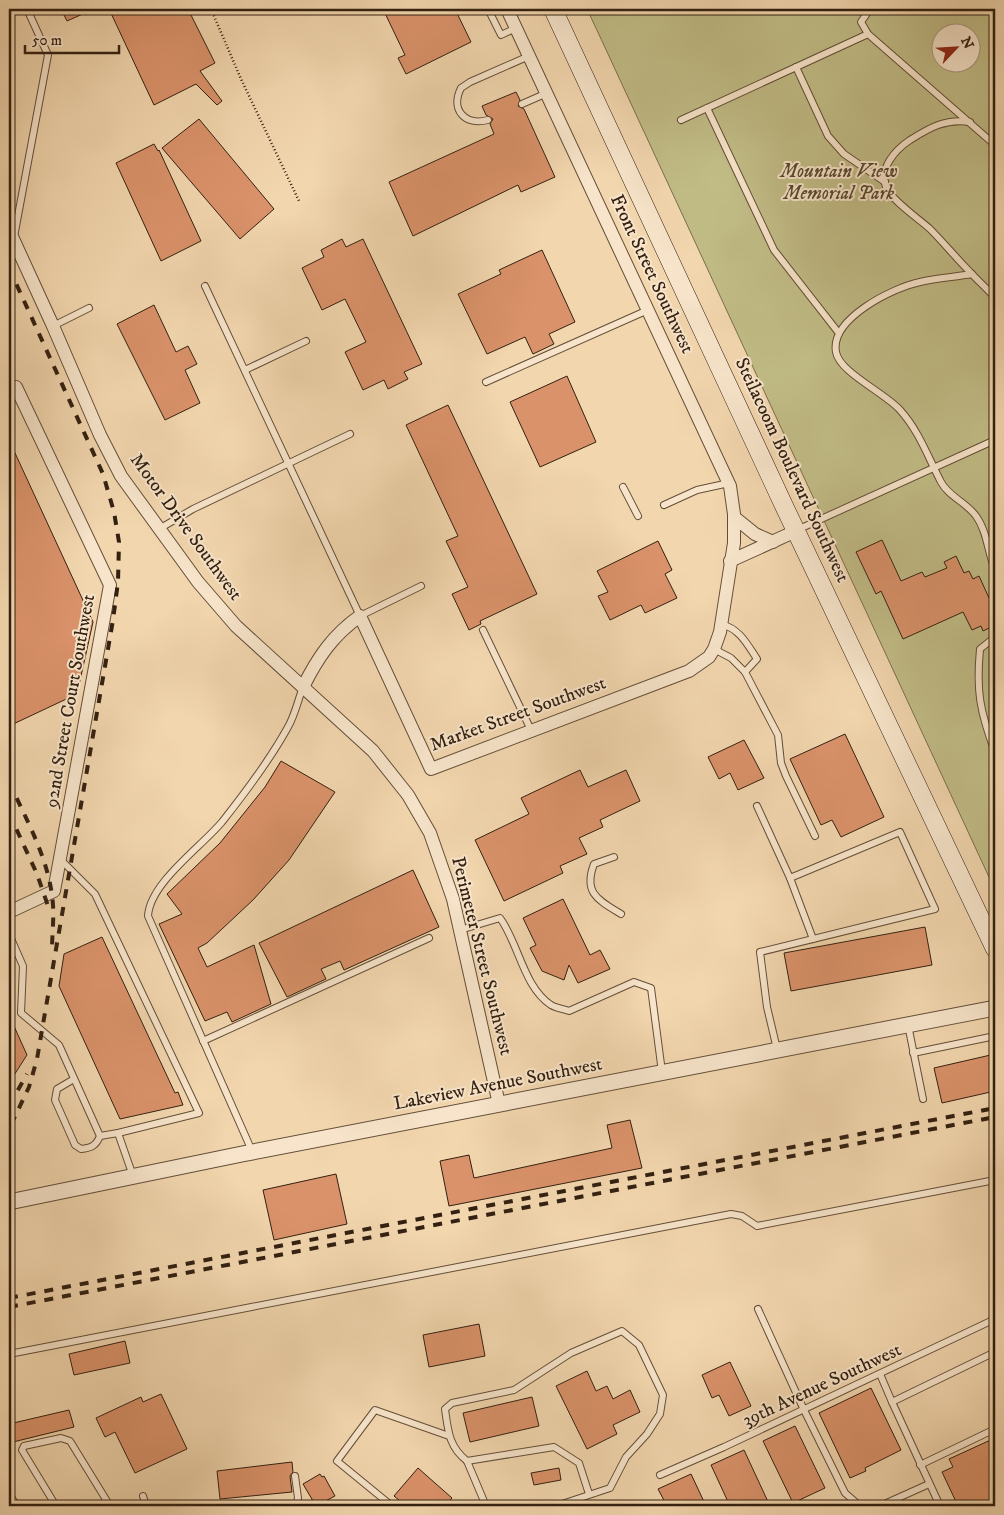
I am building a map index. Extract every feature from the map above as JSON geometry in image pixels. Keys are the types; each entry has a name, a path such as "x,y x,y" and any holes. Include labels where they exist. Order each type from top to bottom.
{"main road":[{"name":"Steilacoom Boulevard Southwest","path":"553,9 796,531 991,927 995,948"}],"street":[{"name":"Front Street Southwest","path":"507,9 729,483 734,518 734,543 730,561"},
{"name":"Motor Drive Southwest","path":"11,235 100,435 121,476 198,582 236,626 303,688"},
{"name":"92nd Street Court Southwest","path":"9,912 54,891 110,585 13,389"},
{"path":"734,518 755,534 773,542"},
{"path":"730,561 796,531"},
{"name":"Market Street Southwest","path":"360,616 431,769 690,670 700,664 714,649 722,624 730,561"},
{"path":"303,688 316,661 327,645 341,629 360,616"},
{"name":"Perimeter Street Southwest","path":"303,688 373,751 408,795 430,833 453,899 498,1104"},
{"name":"Lakeview Avenue Southwest","path":"9,1202 252,1152 995,1008"}],"lane":[{"path":"11,235 48,55 27,9"},
{"path":"488,9 501,36 516,28"},
{"path":"858,9 865,14"},
{"path":"870,9 865,14 862,25 868,34 995,145"},
{"path":"681,120 868,34"},
{"path":"488,120 472,122 459,111 458,96 461,88 470,82 529,56"},
{"path":"796,67 828,136 844,154 885,182"},
{"path":"522,104 547,93"},
{"path":"707,108 774,250 838,332"},
{"path":"970,122 956,120 944,122 905,143 888,161 884,175 886,189 931,230 995,298"},
{"path":"972,274 919,282 879,298 853,317 838,332 835,350 841,364 891,401 901,411 926,446 942,484 978,517 995,570"},
{"path":"205,286 360,616 421,586"},
{"path":"53,326 89,308"},
{"path":"486,382 648,310"},
{"path":"245,370 306,341"},
{"path":"159,529 193,509 350,434"},
{"path":"796,531 995,440"},
{"path":"664,505 697,490 729,483"},
{"path":"623,487 638,516"},
{"path":"722,624 732,627 742,637 757,659 745,672"},
{"path":"484,630 531,730"},
{"path":"995,637 980,649 977,680 981,711 995,752"},
{"path":"714,649 730,658 745,672 778,735 781,763 815,836"},
{"path":"252,1152 148,916 148,904 159,885 222,822 289,726 303,688"},
{"path":"757,806 790,878 813,939"},
{"path":"777,1050 767,1007 760,952 935,908 900,832 790,878"},
{"path":"614,857 594,864 589,877 592,890 598,900 621,914"},
{"path":"60,859 96,894 199,1113 100,1136"},
{"path":"460,930 500,918 507,928 534,987 551,1005 569,1011 634,982 651,988 662,1072"},
{"path":"9,934 23,966 21,1013 59,1045 100,1136"},
{"path":"204,1041 429,938"},
{"path":"908,1025 922,1099"},
{"path":"913,1053 995,1036"},
{"path":"74,1080 58,1089 54,1100 75,1144 81,1149 90,1148 96,1144 100,1136"},
{"path":"118,1133 133,1177"},
{"path":"9,1354 731,1214 742,1216 757,1226 995,1180"},
{"path":"758,1308 804,1410 845,1493 860,1506"},
{"name":"39th Avenue Southwest","path":"660,1474 804,1410 995,1319"},
{"path":"486,1506 467,1461 456,1453 449,1436 445,1409 452,1403 514,1390 571,1353 622,1331 639,1346 663,1395 660,1414 647,1434 626,1457 610,1488 556,1506"},
{"path":"892,1402 995,1352"},
{"path":"880,1374 940,1506"},
{"path":"392,1506 336,1461 375,1410 449,1436"},
{"path":"920,1465 995,1429"},
{"path":"56,1506 22,1450 24,1446 61,1438 70,1441 110,1506"},
{"path":"467,1461 554,1447 579,1463 589,1494"},
{"path":"295,1476 298,1498 296,1506"},
{"path":"880,1506 929,1484"},
{"path":"9,1494 17,1506"},
{"path":"144,1496 146,1506"}],"path":[{"path":"211,9 241,79 299,201"}],"green space":[{"name":"Mountain View Memorial Park","path":"587,9 995,9 995,890"}],"building":[{"path":"61,9 94,9 67,21"},
{"path":"109,9 188,9 215,63 200,71 222,101 217,105 196,84 154,105"},
{"path":"383,9 455,9 471,42 406,74 398,58 405,55"},
{"path":"516,92 520,100 518,106 524,109 555,177 521,192 518,185 413,236 389,182 494,134 490,124 493,119 486,115 482,106"},
{"path":"199,119 274,209 240,239 162,148"},
{"path":"154,144 159,150 201,241 161,261 116,163"},
{"path":"342,239 346,247 363,239 422,364 404,372 408,379 388,389 384,380 363,390 345,352 366,342 345,299 322,310 302,268 324,257 321,250"},
{"path":"542,250 575,322 549,334 554,344 533,354 525,337 487,354 458,294 501,274 499,270"},
{"path":"154,305 176,352 188,346 197,364 185,370 200,403 165,420 117,324"},
{"path":"567,376 596,442 540,467 510,402"},
{"path":"448,405 537,594 480,621 481,624 469,630 452,594 468,587 446,541 458,536 406,425"},
{"path":"9,440 93,622 77,694 9,726"},
{"path":"882,540 901,581 922,572 925,577 947,568 944,562 956,556 964,573 969,571 973,579 979,576 995,611 995,625 983,631 981,626 972,630 963,612 903,639 881,591 876,594 856,552"},
{"path":"658,541 672,570 665,574 677,598 645,613 641,605 610,620 598,596 608,592 597,571"},
{"path":"845,734 884,817 841,837 832,820 821,825 790,759"},
{"path":"744,740 764,778 738,790 730,773 719,779 708,757"},
{"path":"281,761 335,792 289,860 253,900 207,943 198,948 207,967 254,945 271,1004 232,1022 227,1012 205,1021 159,924 182,914 167,894 220,843 265,787"},
{"path":"580,770 588,787 626,770 640,801 600,820 603,827 579,838 587,854 560,866 563,873 504,901 475,840 529,814 521,798"},
{"path":"413,870 439,927 344,970 340,961 321,969 326,979 287,997 259,943"},
{"path":"563,899 590,955 600,950 610,969 578,983 569,965 564,980 542,971 530,948 536,945 523,918"},
{"path":"925,927 932,965 791,991 784,953"},
{"path":"102,937 175,1093 178,1092 183,1105 120,1119 59,986 64,954"},
{"path":"9,1015 27,1055 9,1083"},
{"path":"995,1054 995,1091 942,1103 934,1068"},
{"path":"630,1120 642,1168 449,1206 440,1161 469,1155 474,1178 612,1148 607,1125"},
{"path":"336,1174 347,1224 274,1240 263,1190"},
{"path":"479,1324 485,1356 429,1367 423,1335"},
{"path":"125,1341 130,1363 74,1375 69,1354"},
{"path":"730,1362 751,1406 729,1416 719,1395 712,1398 702,1375"},
{"path":"587,1371 596,1391 607,1386 613,1399 630,1390 640,1412 613,1425 617,1434 587,1449 556,1386"},
{"path":"871,1388 901,1450 865,1468 866,1471 850,1478 819,1413"},
{"path":"161,1394 187,1449 135,1473 115,1432 105,1437 96,1418 141,1397 143,1402"},
{"path":"532,1397 539,1426 470,1442 463,1413"},
{"path":"69,1410 74,1427 9,1443 9,1424"},
{"path":"795,1426 825,1488 793,1503 763,1441"},
{"path":"995,1438 995,1506 958,1506 942,1472 953,1467 949,1459"},
{"path":"744,1450 770,1506 730,1506 711,1465"},
{"path":"292,1462 293,1472 290,1476 292,1492 220,1499 217,1471"},
{"path":"418,1468 452,1498 445,1506 406,1506 394,1496"},
{"path":"559,1468 561,1480 534,1485 531,1473"},
{"path":"320,1474 322,1477 324,1476 335,1496 316,1506 303,1484"},
{"path":"691,1474 706,1506 667,1506 658,1489"}],"railway":[{"path":"9,268 103,474 114,512 119,542 118,582 113,620 37,1059 29,1087 9,1129"},
{"path":"9,772 14,789"},
{"path":"9,782 43,857 53,905 52,951"},
{"path":"9,813 37,874 48,906"},
{"path":"9,1106 27,1074"},
{"path":"9,1298 995,1108"},
{"path":"9,1307 995,1117"}]}
